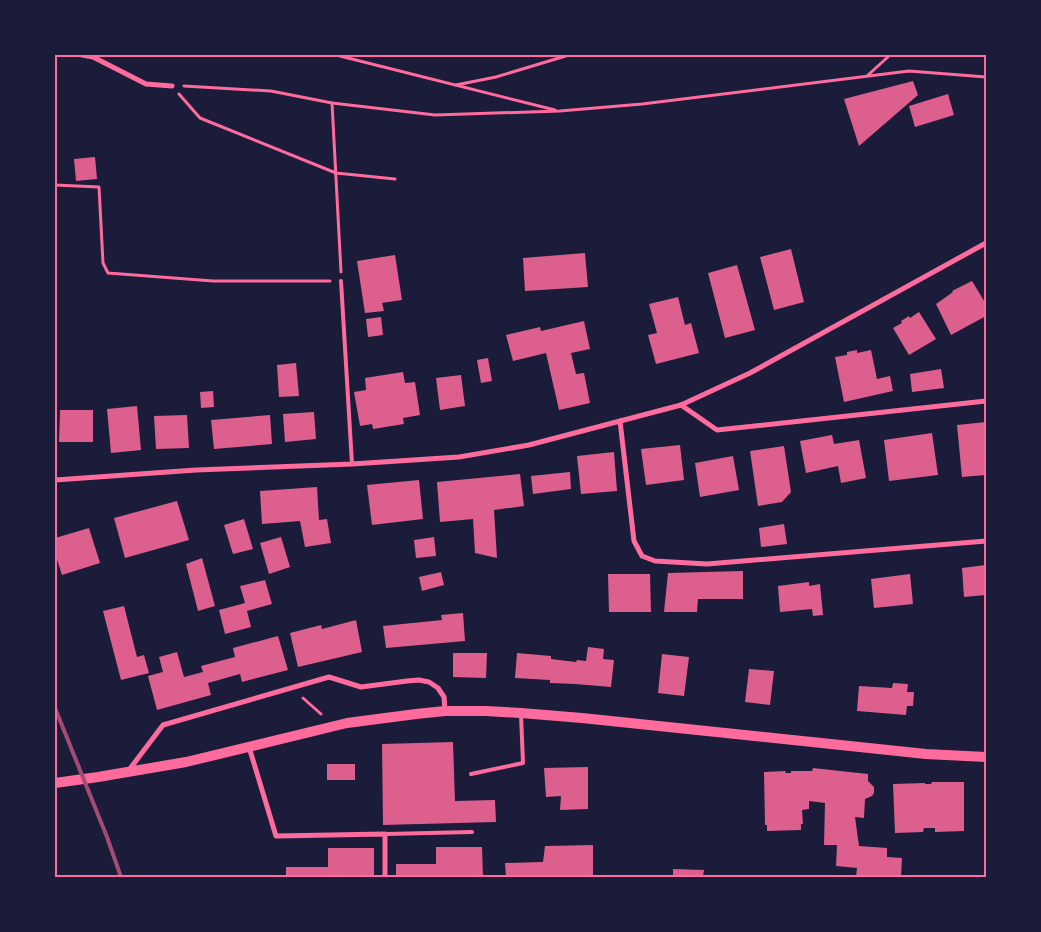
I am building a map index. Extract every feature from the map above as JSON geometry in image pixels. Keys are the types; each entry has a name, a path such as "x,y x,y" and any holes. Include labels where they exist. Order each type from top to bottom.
{"main road":[{"path":"55,783 186,762 334,726 381,718 445,711 521,713 926,754 986,757"}],"street":[{"path":"82,55 94,57 146,84 172,86"},
{"path":"55,480 196,470 352,464 459,457 529,444 620,421 681,405 750,373 986,243"},
{"path":"681,405 717,430 986,401"},
{"path":"620,421 634,541 642,556 655,561 707,564 986,540"},
{"path":"127,772 163,725 329,677 361,687 419,680 429,682 438,688 444,697 445,711"},
{"path":"249,747 276,836 385,834 386,877"}],"lane":[{"path":"341,281 352,464"},
{"path":"471,774 523,763 521,713"},
{"path":"385,834 472,832"}],"path":[{"path":"336,55 560,112"},
{"path":"454,85 496,77 569,55"},
{"path":"866,77 890,55"},
{"path":"172,86 271,91 332,102 435,115 560,112 642,104 909,71 985,76"},
{"path":"172,86 200,118 336,173 395,179"},
{"path":"55,186 99,187 103,263 108,273 213,281 341,281 332,102"},
{"path":"291,688 334,726"}],"building":[{"path":"913,81 918,95 859,146 844,99"},
{"path":"948,94 954,115 915,127 909,106"},
{"path":"95,157 97,179 76,181 74,159"},
{"path":"791,249 804,302 774,310 760,257"},
{"path":"585,253 588,287 525,291 523,258"},
{"path":"395,255 402,300 382,303 384,311 365,313 357,261"},
{"path":"737,265 755,330 725,338 708,273"},
{"path":"972,281 986,304 986,316 951,335 936,304 952,291"},
{"path":"678,297 685,325 691,323 699,353 656,364 648,335 657,333 649,304"},
{"path":"919,312 936,339 909,355 893,328 909,316 910,318"},
{"path":"381,317 383,335 368,337 366,319"},
{"path":"584,321 590,349 571,353 576,374 584,373 590,403 559,410 546,353 513,361 506,335 540,327 541,331"},
{"path":"857,350 857,353 871,350 877,379 890,376 893,391 844,402 835,357 847,355 847,352"},
{"path":"488,358 492,381 481,383 477,360"},
{"path":"296,363 299,396 279,397 277,365"},
{"path":"941,369 944,388 912,392 910,374"},
{"path":"403,372 405,383 415,382 420,415 403,418 404,424 373,429 372,424 360,426 354,392 366,390 365,378"},
{"path":"461,375 465,406 440,410 436,378"},
{"path":"213,391 214,407 201,408 200,392"},
{"path":"137,406 141,450 111,453 107,409"},
{"path":"60,410 93,410 93,442 59,442"},
{"path":"314,412 316,439 285,442 283,414"},
{"path":"187,415 189,448 156,449 154,416"},
{"path":"270,415 272,444 214,449 211,420"},
{"path":"986,422 986,475 962,477 957,425"},
{"path":"932,433 938,475 889,481 884,440"},
{"path":"832,435 834,444 859,440 866,478 841,483 838,466 806,473 800,441"},
{"path":"680,445 684,480 646,485 641,449"},
{"path":"784,446 791,492 782,502 758,506 750,451"},
{"path":"614,452 617,491 581,494 577,456"},
{"path":"733,456 739,490 700,497 695,463"},
{"path":"570,472 571,489 533,494 531,476"},
{"path":"520,474 524,506 494,510 497,558 475,553 473,519 440,522 437,482"},
{"path":"419,480 423,519 372,525 367,485"},
{"path":"317,487 319,520 327,519 331,543 305,547 300,521 262,524 260,491"},
{"path":"177,501 189,540 125,558 114,518"},
{"path":"244,519 253,549 233,554 224,525"},
{"path":"784,524 787,544 761,547 759,528"},
{"path":"89,528 100,563 62,575 55,553 55,538"},
{"path":"281,537 290,567 269,574 260,543"},
{"path":"434,537 436,556 416,558 414,540"},
{"path":"202,558 215,606 198,611 186,564"},
{"path":"986,565 986,595 964,597 962,568"},
{"path":"743,571 743,599 698,599 697,612 664,612 668,573"},
{"path":"441,572 444,585 422,591 419,577"},
{"path":"608,574 650,574 651,612 609,612"},
{"path":"910,574 913,604 874,608 871,579"},
{"path":"265,580 272,604 247,611 251,627 225,634 219,610 245,603 240,586"},
{"path":"809,582 809,586 820,584 823,615 813,616 812,609 780,612 778,586"},
{"path":"124,606 137,657 144,655 149,673 121,680 103,611"},
{"path":"463,613 465,641 386,648 383,626 442,620 441,615"},
{"path":"356,620 362,652 298,667 290,633 321,625 322,629"},
{"path":"278,636 288,670 242,682 240,674 208,683 211,695 157,710 148,676 163,672 159,657 177,652 184,677 203,672 201,666 235,657 233,648"},
{"path":"588,647 604,649 603,659 614,660 611,687 550,683 550,680 515,678 517,653 551,656 551,659 576,662 577,660 586,661"},
{"path":"453,653 487,653 486,678 453,677"},
{"path":"662,654 689,657 684,696 658,693"},
{"path":"749,669 774,671 770,705 745,702"},
{"path":"893,683 908,684 907,692 914,692 913,706 907,706 906,715 857,711 859,686 892,688"},
{"path":"453,742 455,801 495,800 496,822 383,825 382,744"},
{"path":"327,764 355,764 355,780 327,780"},
{"path":"588,767 588,809 560,810 561,796 546,797 544,768"},
{"path":"813,768 868,774 868,781 874,787 874,793 865,799 864,818 855,817 859,846 887,848 887,857 902,858 901,877 856,877 857,868 836,866 837,845 824,845 825,803 809,801 809,809 802,810 803,824 801,824 801,830 767,831 767,825 765,825 764,772 786,771 785,773 791,773 791,771 812,771"},
{"path":"932,782 964,782 964,831 935,832 935,828 924,828 923,832 895,833 893,784 931,784"},
{"path":"593,845 593,877 506,877 505,863 543,862 545,846"},
{"path":"436,847 482,847 483,877 396,877 396,864 436,864"},
{"path":"328,848 374,848 374,877 286,877 286,867 328,867"},
{"path":"673,869 704,870 703,877 673,877"}],"railway":[{"path":"55,708 107,837 121,877"}]}
